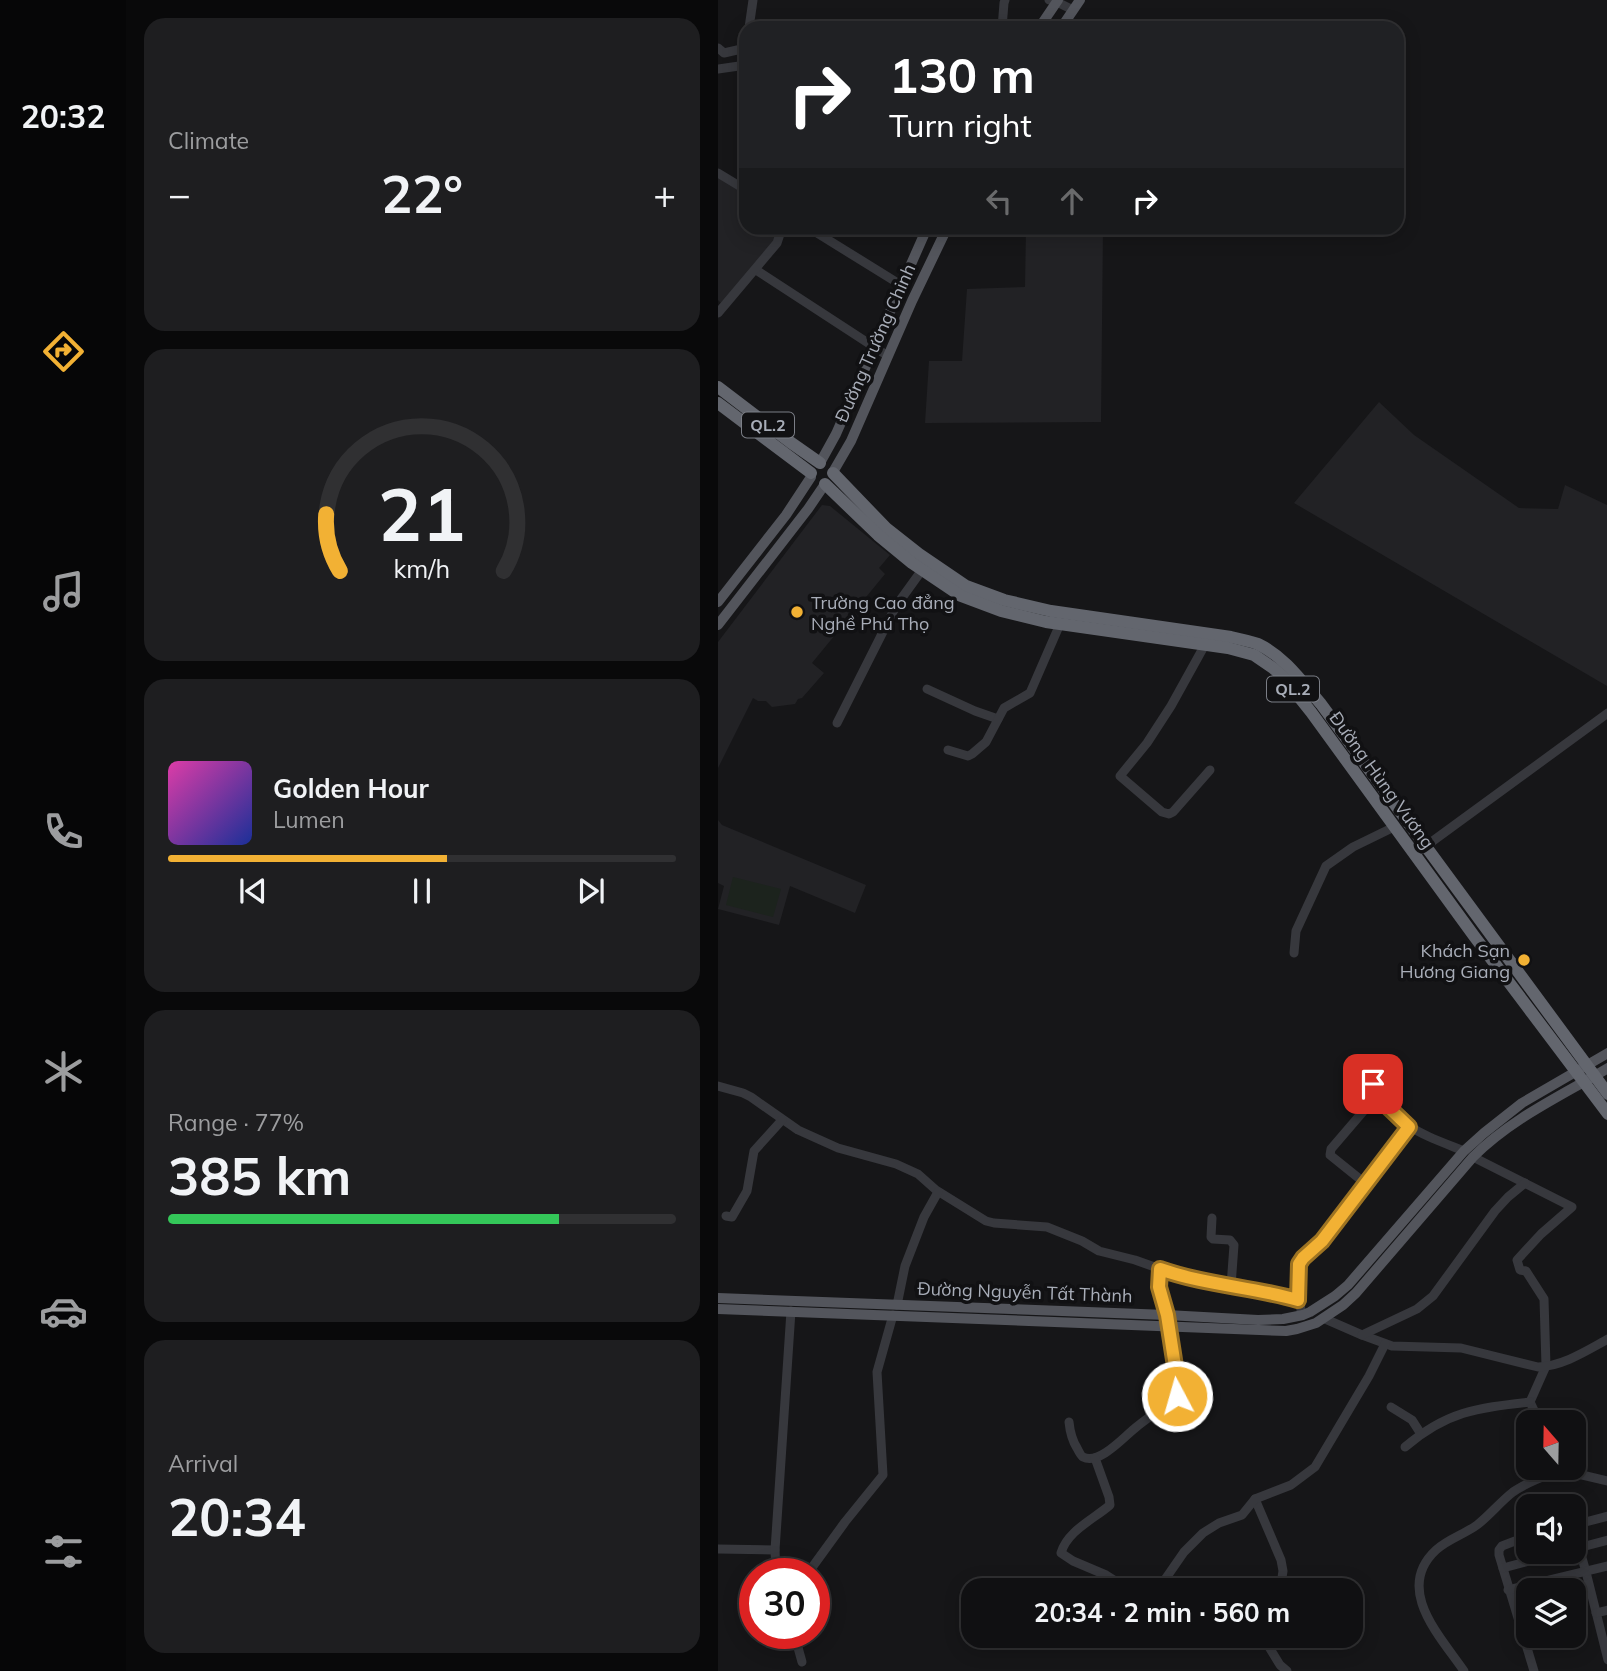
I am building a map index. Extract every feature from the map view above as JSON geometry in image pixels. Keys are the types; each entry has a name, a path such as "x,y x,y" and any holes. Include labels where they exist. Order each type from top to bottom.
{"highway":[{"name":"QL.2","path":"718,387 790,442 820,463 830,466 830,477 817,483 811,475 718,402"},
{"path":"811,475 813,466 820,463"},
{"name":"Đường Hùng Vương","path":"830,477 878,535 922,570 961,596 1001,611 1060,624 1209,639 1231,637 1258,644 1276,656 1321,704 1420,850 1585,1074 1608,1114"},
{"name":"Đường Hùng Vương","path":"830,477 886,528 966,586 1004,600 1051,611 1209,639 1228,648 1254,655 1283,677 1394,827 1420,850"},
{"name":"Đường Hùng Vương","path":"1585,1074 1608,1094"}],"main road":[{"path":"1043,21 1054,1"},
{"path":"1066,21 1077,5"},
{"name":"Đường Trường Chinh","path":"820,463 836,434 924,235"},
{"name":"Đường Trường Chinh","path":"718,625 808,509 851,441 944,235"},
{"path":"718,602 786,515 811,475"},
{"name":"Đường Nguyễn Tất Thành","path":"1585,1074 1608,1053"},
{"name":"Đường Nguyễn Tất Thành","path":"1168,1320 1286,1331 1307,1326 1323,1318 1356,1293 1423,1208 1475,1148 1522,1103 1585,1074 1608,1068"},
{"name":"Đường Nguyễn Tất Thành","path":"718,1298 895,1310 1168,1320 1283,1319 1303,1315 1326,1303 1348,1285 1423,1208"},
{"name":"Đường Nguyễn Tất Thành","path":"718,1309 895,1310"}],"street":[{"path":"750,21 753,0"},
{"path":"1003,21 1005,0"},
{"path":"1054,1 1077,5"},
{"path":"718,48 724,53 739,50"},
{"path":"718,69 739,66"},
{"path":"718,173 739,186"},
{"path":"718,313 756,270 777,243 780,235"},
{"path":"820,235 901,285"},
{"path":"756,270 888,356"},
{"path":"837,723 897,604 922,570"},
{"path":"948,750 972,754 986,742 1004,708 1031,692 1060,624"},
{"path":"1209,639 1147,743 1120,776 1162,812 1169,814 1210,770"},
{"path":"927,689 998,719"},
{"path":"1420,850 1608,713"},
{"path":"1294,953 1296,931 1326,866 1353,847 1394,827"},
{"path":"1373,1084 1385,1104 1409,1127 1475,1148 1525,1183 1572,1207 1517,1260 1520,1270 1526,1271 1544,1299 1546,1366 1530,1402 1534,1410"},
{"path":"718,1086 751,1097 798,1130 838,1148 877,1158 918,1174 938,1192 986,1221 1047,1227 1099,1251 1134,1259 1189,1278 1298,1300"},
{"path":"1366,1184 1329,1155 1331,1149 1379,1093"},
{"path":"726,1216 732,1217 747,1191 754,1152 782,1120"},
{"path":"1303,1315 1298,1300 1301,1261 1305,1254 1322,1241 1409,1127"},
{"path":"1362,1335 1417,1308 1433,1296 1495,1211 1525,1183"},
{"path":"819,1558 883,1475 877,1372 905,1266 924,1217 938,1192"},
{"path":"1212,1218 1211,1237 1230,1240 1234,1245 1231,1286"},
{"path":"1069,1422 1072,1438 1081,1455 1095,1458 1117,1444 1177,1396 1168,1320 1159,1287 1160,1269"},
{"path":"775,1558 791,1311"},
{"path":"1323,1318 1385,1344 1399,1347 1461,1348 1538,1367 1575,1357 1608,1339"},
{"path":"1166,1578 1184,1552 1203,1533 1219,1523 1242,1515 1255,1499 1291,1485 1319,1462 1385,1344"},
{"path":"1405,1447 1421,1434 1464,1412 1530,1402"},
{"path":"1391,1407 1412,1420 1421,1434"},
{"path":"1095,1458 1110,1505 1078,1529 1063,1547 1062,1553 1111,1578"},
{"path":"1586,1475 1608,1481"},
{"path":"1464,1671 1426,1615 1419,1590 1424,1563 1438,1548 1478,1525 1513,1493 1536,1480"},
{"path":"1255,1499 1281,1560 1282,1578"},
{"path":"1586,1524 1608,1516"},
{"path":"1586,1546 1608,1540"},
{"path":"1516,1541 1498,1550 1534,1671"},
{"path":"718,1549 775,1550"},
{"path":"1503,1568 1518,1564"},
{"path":"1583,1564 1607,1659"},
{"path":"1508,1590 1608,1566"},
{"path":"1596,1613 1608,1610"},
{"path":"1270,1648 1287,1671"},
{"path":"798,1649 802,1662"}],"shaded area":[{"path":"718,176 739,190 739,235 778,235 776,243 723,305 718,300"},
{"path":"1026,235 1103,235 1101,422 925,423 929,361 962,361 967,289 1025,287"},
{"path":"1379,402 1414,435 1519,508 1558,509 1565,485 1607,505 1607,686 1294,503"},
{"name":"Trường Cao đẳng Nghề Phú Thọ","path":"822,505 830,506 890,555 879,568 885,574 812,663 824,673 802,698 795,704 772,707 766,701 753,698 718,768 718,642"},
{"path":"718,820 722,825 866,885 855,913 790,886 779,925 718,909 724,886 718,883"},
{"path":"733,877 781,889 773,917 726,905"}],"place":[{"name":"Trường Cao đẳng Nghề Phú Thọ","path":"797,612"},
{"name":"Khách Sạn Hương Giang","path":"1524,960"}],"route":[{"path":"1177,1396 1167,1315 1158,1280 1160,1269 1180,1276 1298,1300 1299,1264 1305,1254 1322,1241 1409,1127 1385,1104 1373,1084"}]}
